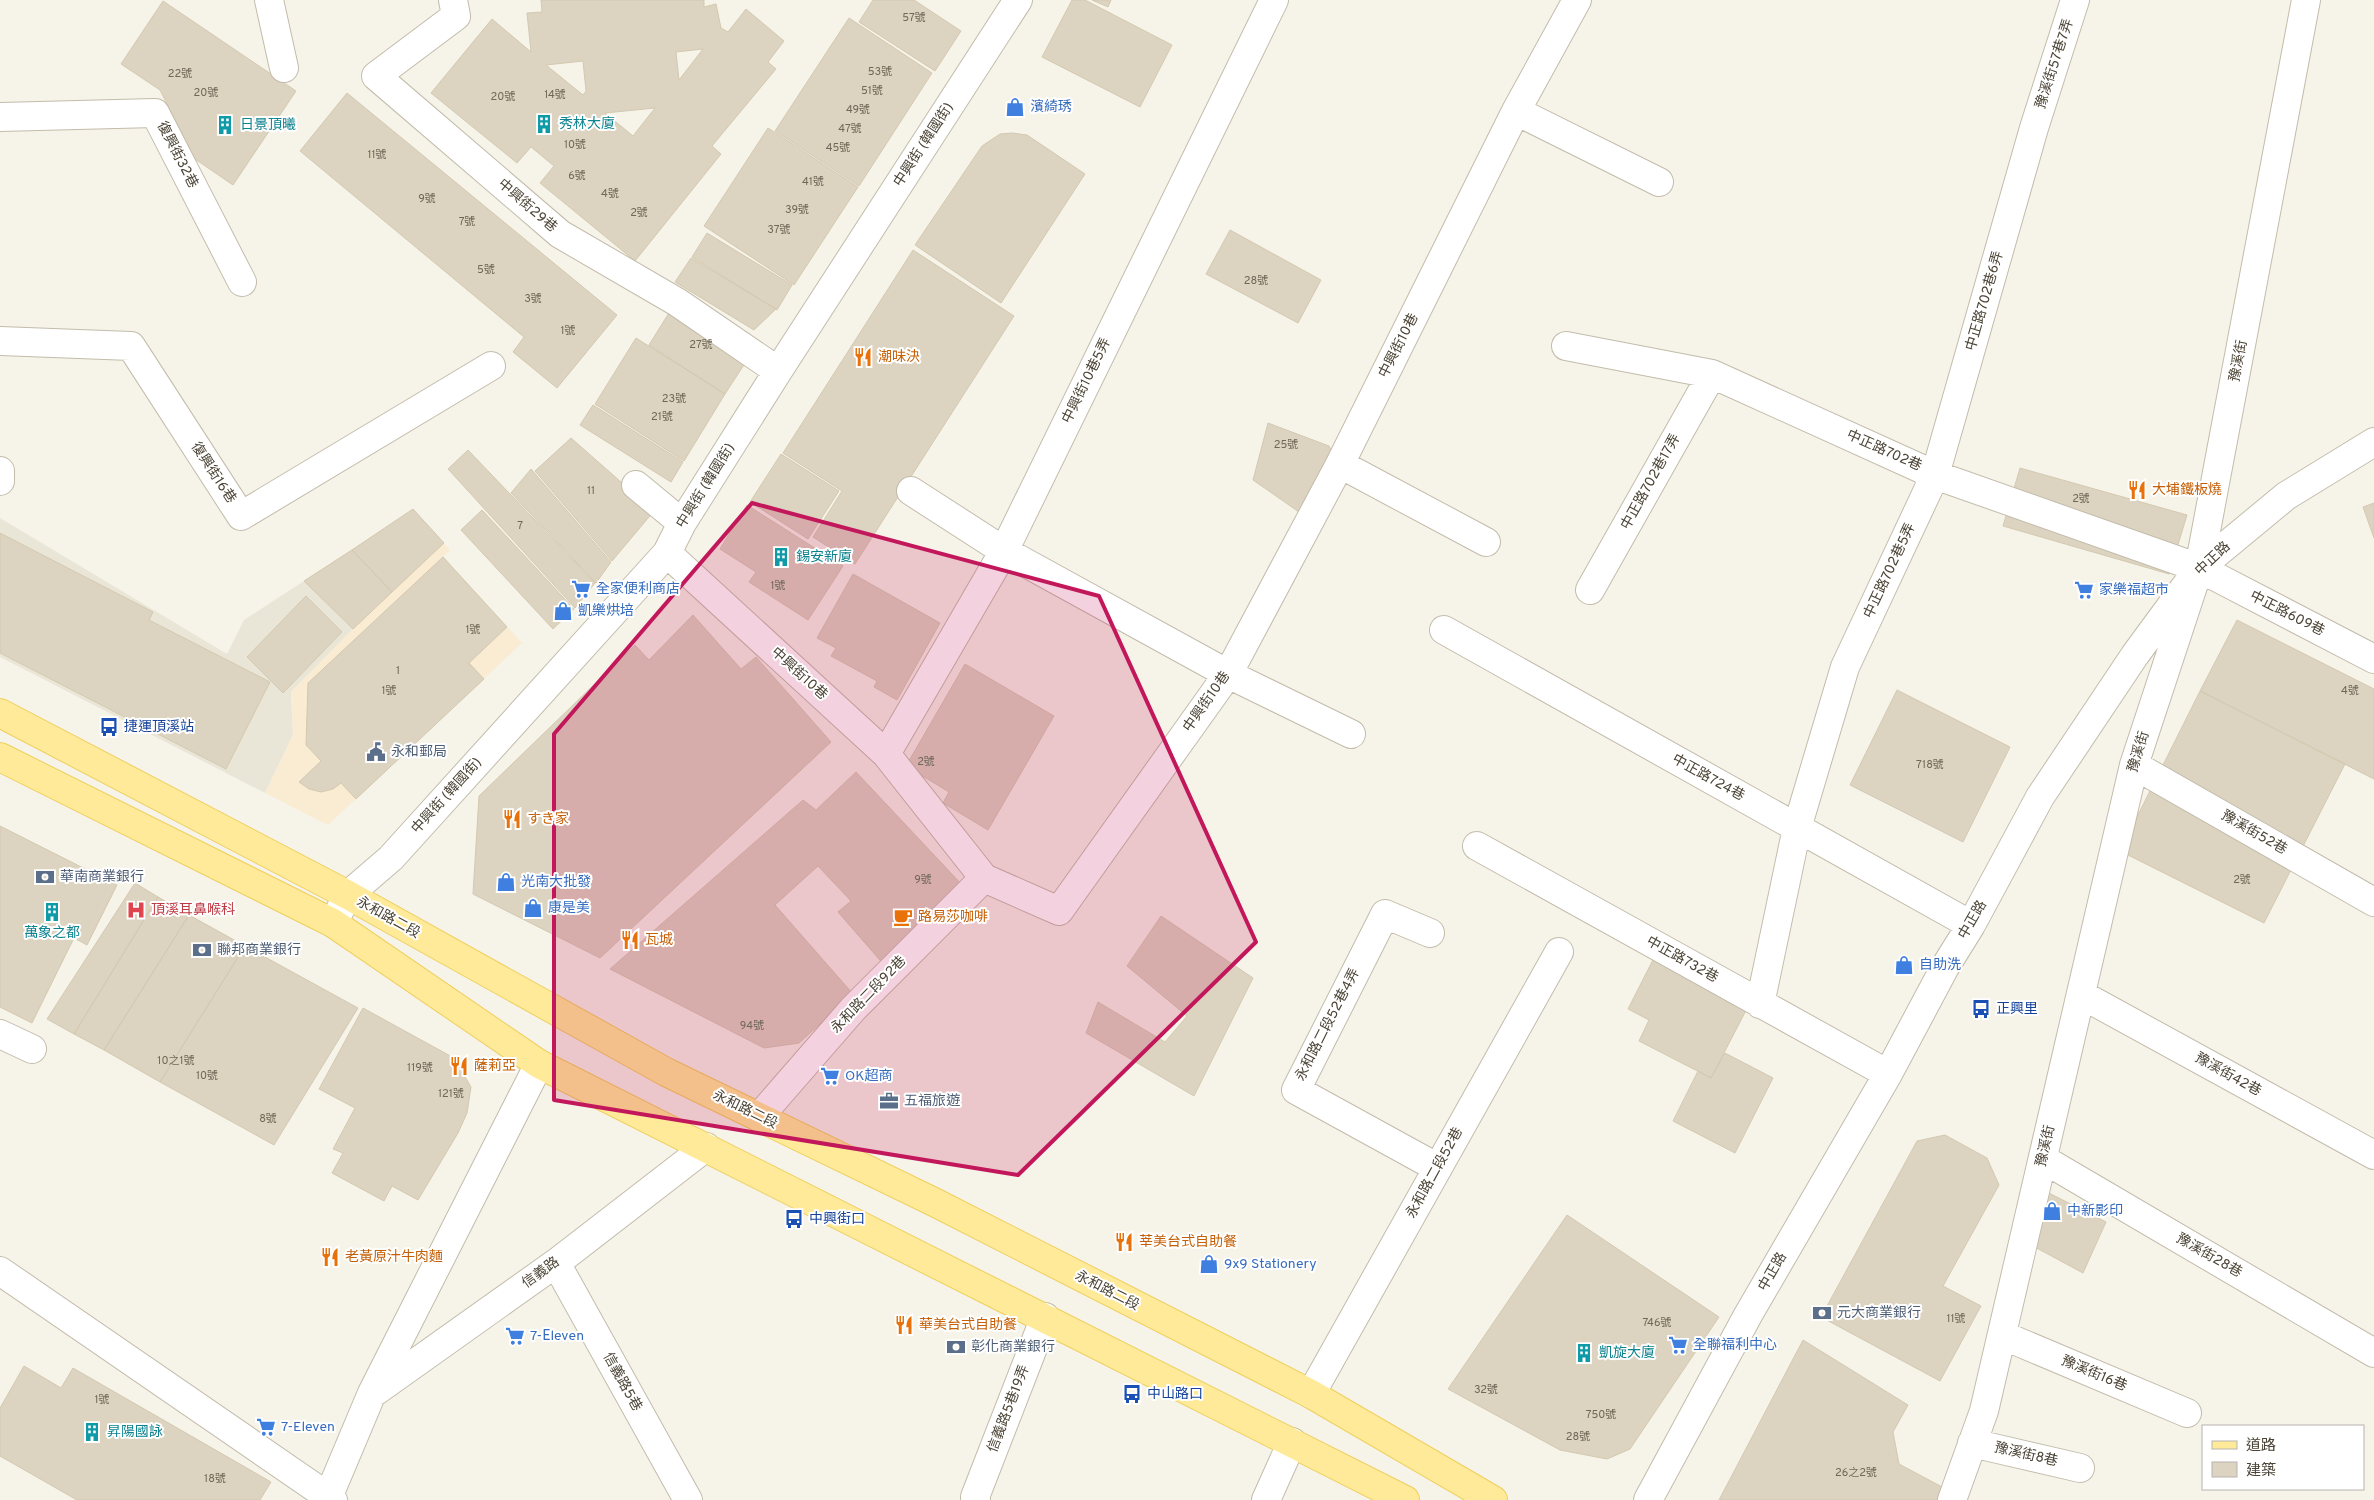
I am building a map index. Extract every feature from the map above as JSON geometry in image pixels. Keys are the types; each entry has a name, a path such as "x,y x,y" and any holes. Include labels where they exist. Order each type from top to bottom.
{"main road":[{"name":"永和路二段","path":"0,712 348,895 666,1072 934,1202 1311,1394 1493,1500"},
{"path":"0,757 333,923 539,1064 1405,1500"}],"street":[{"path":"269,0 284,68"},
{"name":"中興街 (韓國街)","path":"333,923 348,895 391,858 667,553 682,523 778,371 1018,0"},
{"name":"中興街10巷5弄","path":"886,754 1004,551 1274,0"},
{"name":"中興街10巷","path":"667,553 886,754 984,878 1058,911 1228,674 1340,464 1516,111 1577,0"},
{"name":"豫溪街57巷7弄","path":"2034,128 2075,0"},
{"name":"豫溪街","path":"1952,1500 1984,1412 2134,764 2199,568 2306,0"},
{"name":"中興街29巷","path":"455,8 376,76 560,234 677,302 778,371"},
{"path":"1516,111 1659,182"},
{"name":"復興街32巷","path":"0,117 155,113 242,282"},
{"name":"中正路702巷6弄","path":"1935,475 2034,128"},
{"name":"復興街16巷","path":"0,341 131,346 241,516 491,366"},
{"name":"中正路702巷","path":"1566,346 1712,374 1935,475 2199,568"},
{"name":"中正路702巷17弄","path":"1590,590 1712,374"},
{"name":"中正路","path":"1648,1500 1748,1315 1888,1074 1945,967 1971,925 2040,797 2135,655 2199,568 2286,496 2374,442"},
{"path":"1340,464 1486,542"},
{"path":"0,471 0,481"},
{"name":"中正路702巷5弄","path":"1760,1004 1797,828 1845,667 1935,475"},
{"path":"636,486 682,523"},
{"path":"911,491 1004,551 1228,674 1351,734"},
{"name":"中正路609巷","path":"2199,568 2374,659"},
{"name":"中正路724巷","path":"1444,630 1971,925"},
{"name":"豫溪街52巷","path":"2134,764 2374,902"},
{"name":"中正路732巷","path":"1477,846 1888,1074"},
{"name":"永和路二段92巷","path":"759,1117 852,1009 984,878"},
{"name":"永和路二段52巷4弄","path":"1430,933 1385,914 1296,1090 1438,1168"},
{"name":"永和路二段52巷","path":"1311,1394 1559,952"},
{"name":"豫溪街42巷","path":"2082,995 2374,1155"},
{"path":"0,1034 32,1050"},
{"path":"0,1271 330,1498 372,1393 539,1064"},
{"name":"信義路","path":"372,1393 556,1263 706,1147"},
{"name":"豫溪街28巷","path":"2043,1159 2374,1353"},
{"name":"信義路5巷","path":"556,1263 688,1500"},
{"name":"信義路5巷19弄","path":"976,1500 975,1497 1045,1318"},
{"name":"豫溪街16巷","path":"2002,1335 2187,1414"},
{"path":"1266,1500 1292,1442"},
{"name":"豫溪街8巷","path":"1972,1443 2080,1468"}],"highlighted area":[{"path":"752,503 1099,596 1256,942 1018,1175 554,1100 554,734"}],"shaded area":[{"name":"永和郵局","path":"413,509 450,550 443,557 522,643 328,825 265,793 293,735 291,692 353,629 304,581"},
{"path":"0,518 227,654 244,620 304,581 353,629 291,692 293,735 265,793 0,657"}],"building":[{"name":"秀林大廈","path":"541,0 704,0 704,7 716,4 721,28 728,32 746,9 784,41 768,62 776,69 712,146 721,154 635,261 540,183 554,166 531,147 517,163 431,93 492,19 531,52 527,13 542,12","holes":["703,49 679,80 676,52","583,61 586,91 583,95 546,65","655,108 633,136 605,113"]},
{"path":"873,0 914,0 961,31 935,71 859,22"},
{"path":"1072,0 1085,0 1172,45 1140,107 1042,57"},
{"path":"1092,0 1111,0 1108,7"},
{"name":"日景頂曦","path":"163,1 296,91 233,185 195,159 160,90 121,64"},
{"path":"849,18 932,73 859,186 775,131"},
{"path":"347,93 617,315 557,388 513,352 524,337 300,151"},
{"path":"768,128 858,187 794,285 704,226"},
{"path":"1000,134 1027,135 1085,174 1001,303 915,245 982,146"},
{"path":"1230,230 1321,280 1298,323 1206,274"},
{"path":"707,233 792,285 777,310 692,257"},
{"path":"913,250 1014,316 855,564 813,537 842,491 783,453"},
{"path":"691,258 776,309 754,330 675,282"},
{"path":"672,308 749,357 725,394 649,345"},
{"path":"636,338 725,394 684,461 595,404"},
{"path":"593,405 683,462 671,482 580,425"},
{"path":"1268,423 1329,446 1339,465 1299,512 1253,480"},
{"path":"571,438 654,511 612,561 535,471"},
{"path":"468,450 595,583 575,608 448,469"},
{"path":"781,454 839,491 808,539 750,502"},
{"path":"2020,468 2187,515 2169,574 2003,526"},
{"path":"531,469 611,562 596,583 511,493"},
{"path":"2374,503 2374,538 2363,507"},
{"name":"錫安新廈","path":"747,505 843,566 808,620 749,582 756,572 720,549"},
{"path":"413,509 444,543 392,592 352,550"},
{"path":"482,510 574,609 553,629 461,530"},
{"path":"0,533 153,612 149,620 270,682 226,769 0,653"},
{"path":"352,550 392,592 353,629 304,581"},
{"name":"永和郵局","path":"443,557 507,627 469,663 484,679 356,799 341,783 333,789 321,792 309,789 299,782 321,761 306,745 308,683"},
{"path":"853,574 940,623 897,700 874,687 877,681 831,656 836,648 817,638"},
{"path":"306,596 342,632 283,693 247,657"},
{"path":"693,615 741,669 756,657 831,742 600,958 473,894 479,796 635,645 649,660"},
{"path":"2237,620 2374,689 2374,779 2200,691"},
{"path":"965,664 1054,716 988,830 943,803 949,792 906,766"},
{"path":"1897,690 2010,747 1963,842 1850,785"},
{"path":"2200,691 2345,764 2296,860 2152,787"},
{"path":"856,772 965,888 885,966 838,912 851,901 818,866 775,905 853,994 799,1043 764,1048 610,969 803,800 816,810"},
{"path":"2152,787 2296,860 2264,923 2120,851"},
{"name":"萬象之都","path":"0,826 117,885 87,945 74,938 32,1023 0,1007"},
{"path":"135,883 158,897 74,1034 47,1019"},
{"path":"158,897 189,915 104,1050 74,1034"},
{"path":"189,915 245,946 160,1082 104,1050"},
{"path":"1161,916 1253,978 1194,1096 1086,1033 1098,1002 1165,1042 1187,1016 1127,966"},
{"path":"245,946 358,1008 274,1145 160,1082"},
{"path":"1660,946 1754,995 1711,1078 1639,1041 1649,1020 1628,1009"},
{"path":"363,1008 454,1058 471,1087 467,1113 458,1133 418,1200 392,1186 384,1201 332,1173 343,1153 333,1149 355,1108 319,1089"},
{"path":"1725,1053 1773,1078 1735,1153 1673,1121 1698,1071 1711,1078"},
{"path":"1945,1135 1987,1158 1999,1185 1943,1286 1981,1306 1940,1381 1821,1317 1917,1141"},
{"path":"2045,1191 2106,1222 2083,1273 2031,1245"},
{"name":"凱旋大廈","path":"1567,1215 1719,1317 1630,1449 1607,1459 1560,1450 1448,1389"},
{"path":"1803,1340 1908,1405 1893,1432 1899,1464 1944,1488 1941,1500 1719,1500"},
{"name":"昇陽國詠","path":"24,1366 61,1388 73,1368 271,1482 260,1500 77,1500 0,1456 0,1408"}],"place":[{"name":"濱綺琇","path":"1015,107"},
{"name":"秀林大廈","path":"544,124"},
{"name":"日景頂曦","path":"225,125"},
{"name":"潮味決","path":"863,357"},
{"name":"大埔鐵板燒","path":"2137,490"},
{"name":"錫安新廈","path":"781,557"},
{"name":"全家便利商店","path":"581,589"},
{"name":"家樂福超市","path":"2084,590"},
{"name":"凱樂烘培","path":"563,611"},
{"name":"捷運頂溪站","path":"109,727"},
{"name":"永和郵局","path":"376,752"},
{"name":"すき家","path":"512,819"},
{"name":"華南商業銀行","path":"45,877"},
{"name":"光南大批發","path":"506,882"},
{"name":"康是美","path":"533,908"},
{"name":"頂溪耳鼻喉科","path":"136,910"},
{"name":"萬象之都","path":"52,912"},
{"name":"路易莎咖啡","path":"903,917"},
{"name":"瓦城","path":"630,940"},
{"name":"聯邦商業銀行","path":"202,950"},
{"name":"自助洗","path":"1904,965"},
{"name":"正興里","path":"1981,1009"},
{"name":"薩莉亞","path":"459,1066"},
{"name":"OK超商","path":"830,1076"},
{"name":"五福旅遊","path":"889,1101"},
{"name":"中新影印","path":"2052,1211"},
{"name":"中興街口","path":"794,1219"},
{"name":"莘美台式自助餐","path":"1124,1242"},
{"name":"老黃原汁牛肉麵","path":"330,1257"},
{"name":"9x9 Stationery","path":"1209,1264"},
{"name":"元大商業銀行","path":"1822,1313"},
{"name":"華美台式自助餐","path":"904,1325"},
{"name":"7-Εleven","path":"515,1336"},
{"name":"全聯福利中心","path":"1678,1345"},
{"name":"彰化商業銀行","path":"956,1347"},
{"name":"凱旋大廈","path":"1584,1353"},
{"name":"中山路口","path":"1132,1394"},
{"name":"7-Eleven","path":"266,1427"},
{"name":"昇陽國詠","path":"92,1432"}]}
